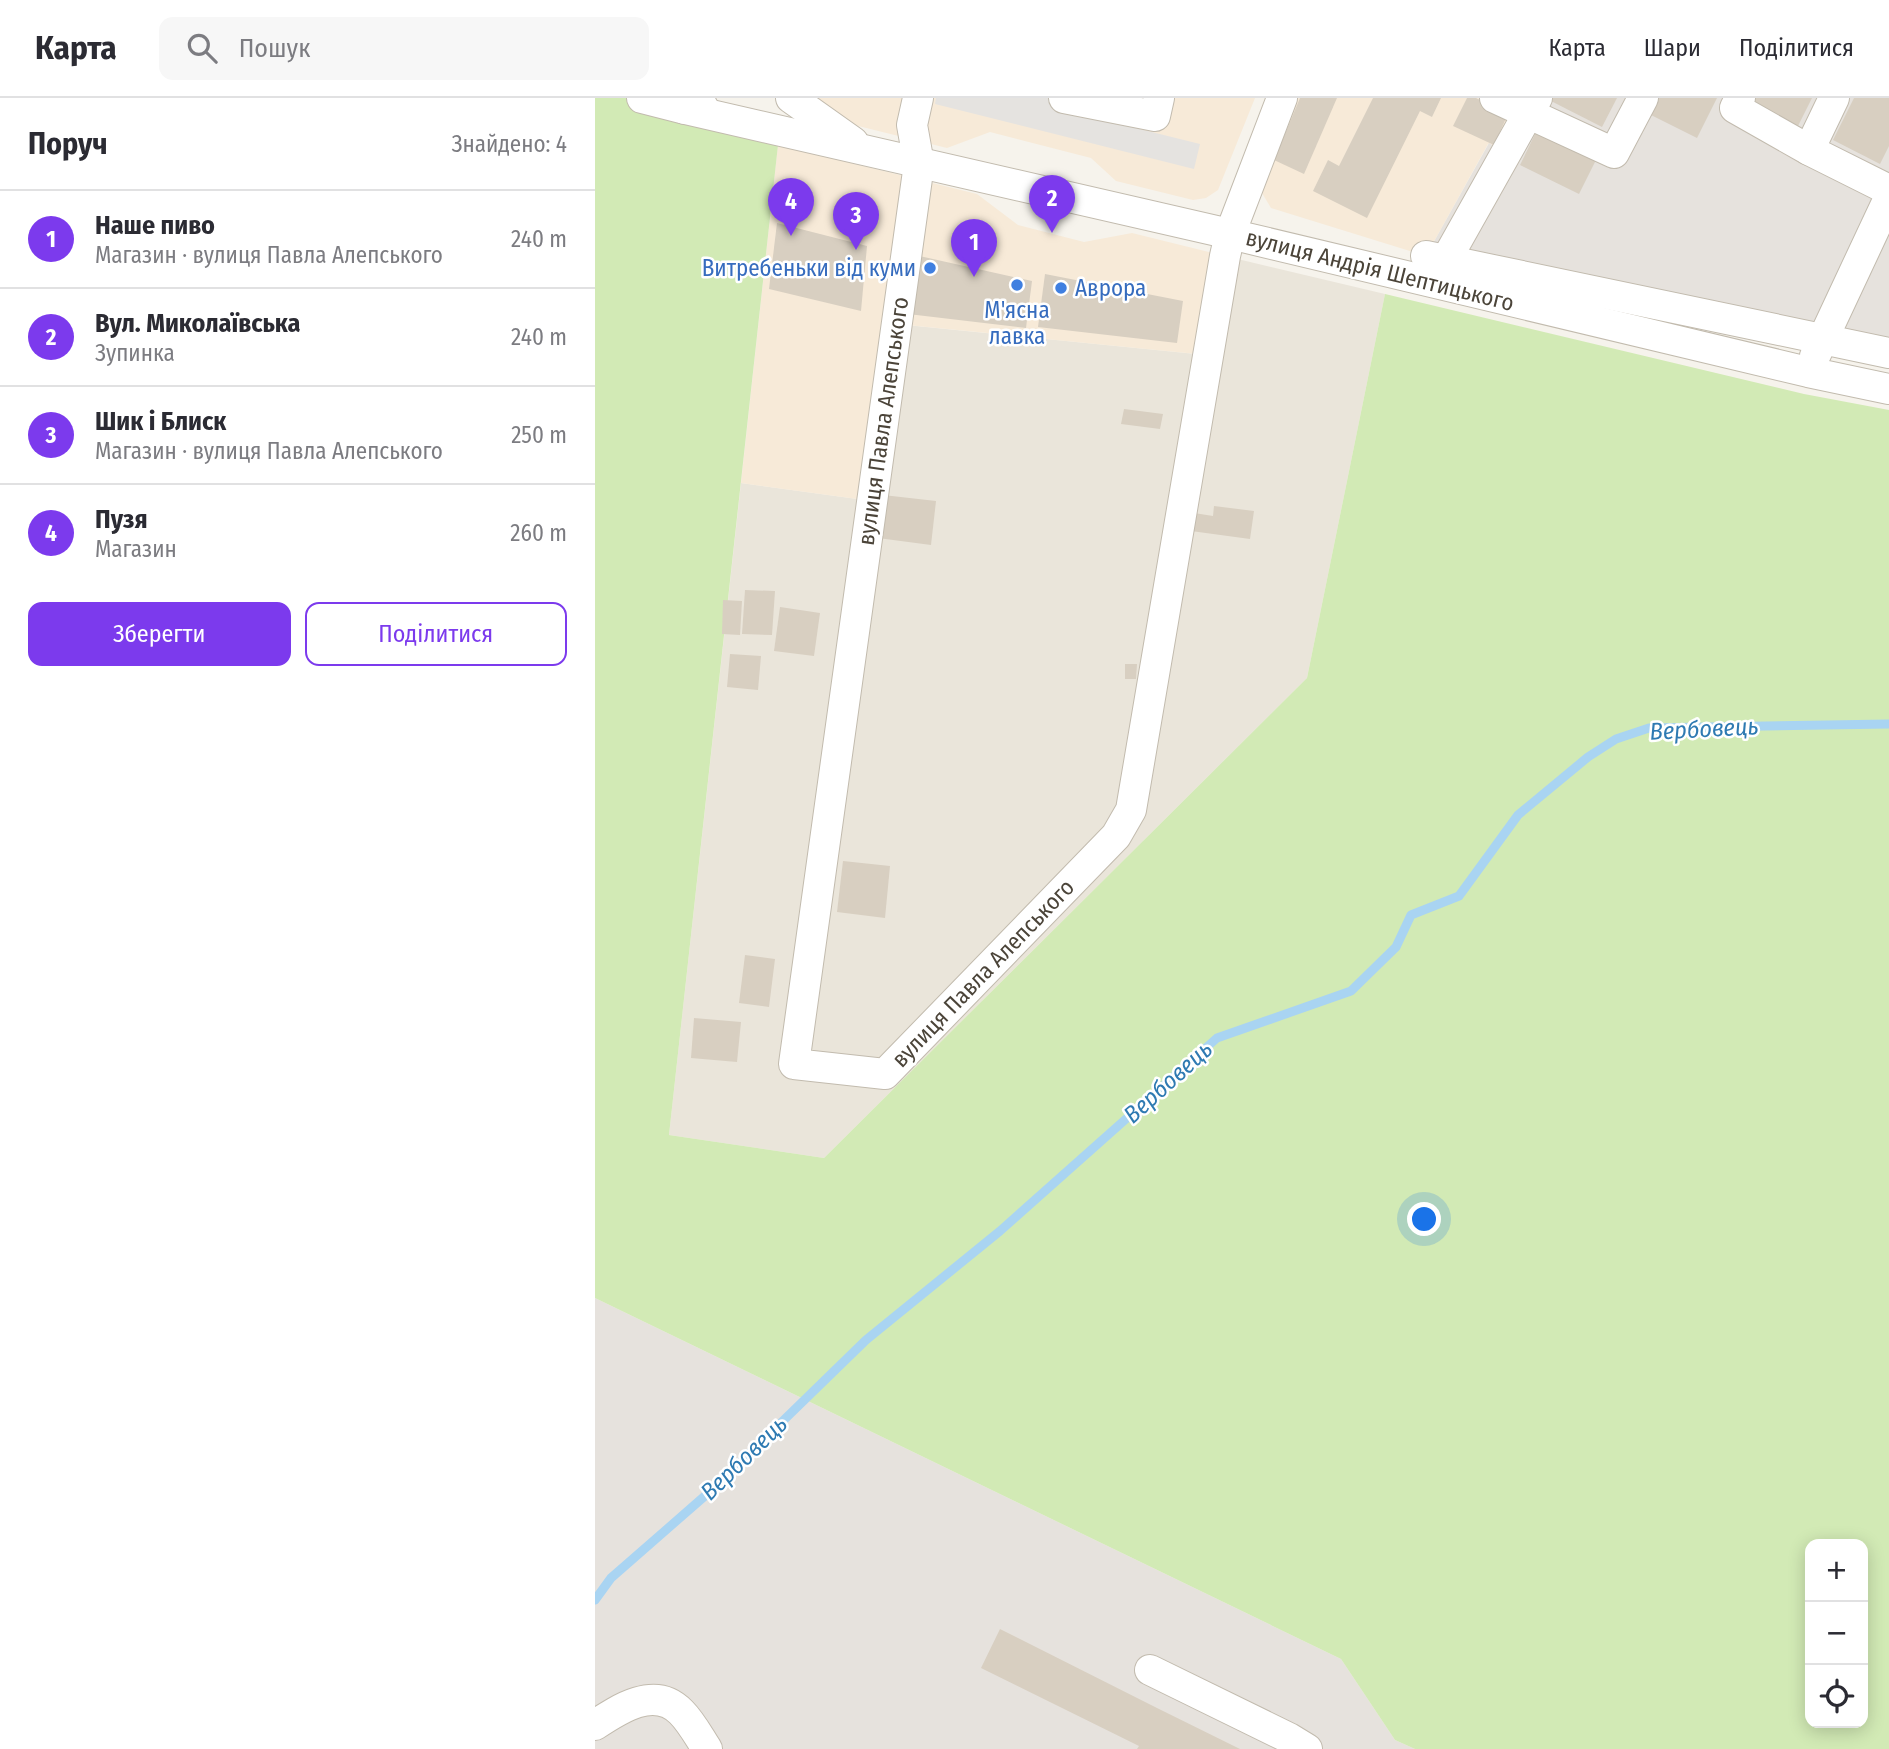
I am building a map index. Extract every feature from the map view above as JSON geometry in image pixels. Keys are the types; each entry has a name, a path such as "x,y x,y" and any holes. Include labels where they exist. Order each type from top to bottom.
{"street":[{"name":"вулиця Андрія Шептицького","path":"642,98 1230,234 1430,269 1808,372 1889,389"},
{"path":"685,109 705,107 721,98"},
{"name":"вулиця Андрія Шептицького","path":"791,98 832,129 871,153"},
{"path":"918,98 912,125 919,164"},
{"path":"1064,98 1155,116 1159,98"},
{"path":"1230,234 1282,98"},
{"path":"1495,98 1533,106 1614,153 1643,98"},
{"path":"1740,98 1735,108 1809,150 1889,190"},
{"path":"1809,150 1834,98"},
{"path":"1533,106 1430,269 1889,353"},
{"name":"вулиця Павла Алепського","path":"919,164 794,1064 885,1074 1115,836 1131,810 1217,294 1230,234"},
{"path":"1808,372 1889,198"},
{"path":"1150,1670 1307,1749"},
{"path":"595,1725 633,1703 657,1701 670,1704 679,1710 707,1749"}],"shaded area":[{"path":"801,98 1255,98 1218,190 1206,198 1193,200 1116,181 1091,158 990,132 947,148 842,122"},
{"path":"936,98 1078,98 1075,113 1200,144 1194,169 935,104"},
{"path":"1294,98 1478,98 1511,113 1495,146 1488,144 1426,256 1271,208 1259,188"},
{"path":"1478,98 1889,98 1889,353 1426,256 1489,143 1494,146 1511,114"},
{"path":"778,145 977,194 1018,225 1084,242 1132,233 1225,256 1207,355 897,324 872,501 741,483"},
{"path":"1225,256 1385,294 1307,678 824,1158 669,1135 741,483 872,501 896,324 1206,355"},
{"path":"595,1298 1341,1659 1395,1740 1415,1749 595,1749"}],"green space":[{"path":"595,98 640,98 778,145 669,1135 824,1158 1307,678 1385,294 1804,394 1889,410 1889,1749 1415,1749 1395,1740 1341,1659 595,1298"}],"building":[{"path":"1300,98 1337,98 1304,174 1274,160"},
{"path":"1373,98 1441,98 1432,117 1420,111 1367,218 1313,191 1328,160 1339,166"},
{"path":"1467,98 1476,98 1508,114 1494,145 1453,126"},
{"path":"1553,98 1617,98 1602,127 1551,101"},
{"path":"1652,98 1717,98 1697,138 1645,112"},
{"path":"1753,98 1812,98 1798,126 1751,102"},
{"path":"1854,98 1889,98 1889,146 1880,164 1833,140"},
{"path":"1538,128 1598,156 1579,194 1520,165"},
{"path":"777,223 867,246 861,311 769,289"},
{"path":"915,255 1032,281 1026,328 908,314"},
{"path":"1045,274 1183,301 1177,343 1038,327"},
{"path":"1124,409 1163,414 1160,429 1121,424"},
{"path":"883,495 936,501 931,545 878,538"},
{"path":"1214,506 1254,511 1250,539 1191,531 1194,513 1213,516"},
{"path":"745,590 775,591 772,635 742,634"},
{"path":"723,600 742,601 740,635 722,634"},
{"path":"780,607 820,613 814,656 774,651"},
{"path":"730,654 761,656 758,690 727,687"},
{"path":"1125,664 1137,664 1136,679 1125,679"},
{"path":"843,861 890,866 885,918 837,912"},
{"path":"745,955 775,959 769,1007 739,1003"},
{"path":"694,1018 741,1022 737,1062 691,1058"},
{"path":"1000,1629 1240,1749 1137,1749 1139,1746 981,1668"}],"waterway":[{"name":"Вербовець","path":"595,1600 611,1578 714,1488 866,1340 1000,1231 1217,1038 1351,991 1396,947 1411,915 1459,896 1518,815 1588,757 1616,739 1649,728 1889,724"}],"place":[{"name":"Вул. Миколаївська","path":"1052,233"},
{"name":"Пузя","path":"791,236"},
{"name":"Шик і Блиск","path":"856,250"},
{"name":"Витребеньки від куми","path":"930,268"},
{"name":"Наше пиво","path":"974,277"},
{"name":"М'ясна лавка","path":"1017,285"},
{"name":"Аврора","path":"1061,288"}]}
